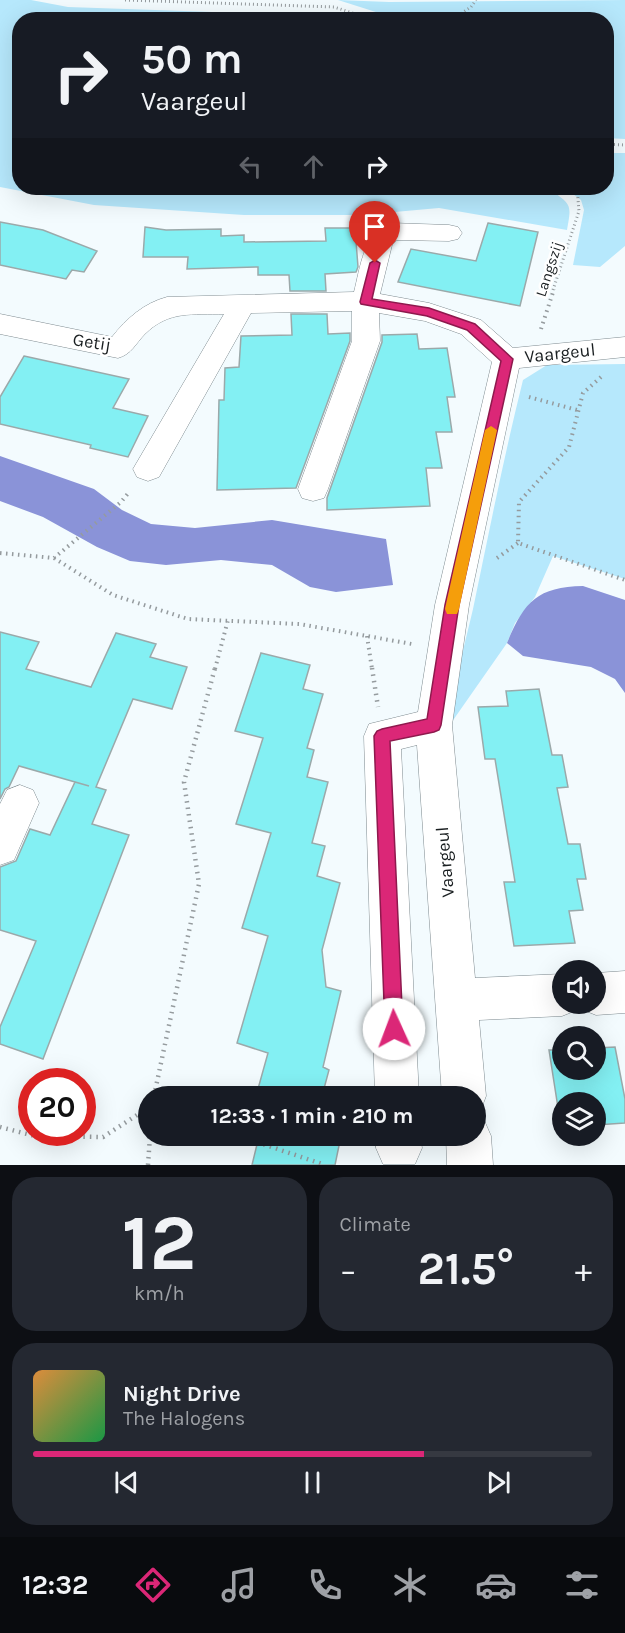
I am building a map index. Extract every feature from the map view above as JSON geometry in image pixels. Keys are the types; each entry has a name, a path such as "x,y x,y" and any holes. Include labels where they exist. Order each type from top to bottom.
{"street":[{"path":"313,489 366,341 365,302 380,244 390,231 449,233"},
{"name":"Getij","path":"0,324 118,348 136,326 167,306 365,302 429,312 471,327 513,368"},
{"path":"148,469 243,304"},
{"name":"Vaargeul","path":"463,1086 434,725 452,605 513,368 625,347"},
{"path":"397,1086 382,736 434,725"},
{"path":"0,846 20,803"},
{"path":"606,993 625,992"},
{"path":"456,1000 552,995"},
{"path":"469,1146 470,1165"}],"path":[{"path":"125,0 334,7 349,12"},
{"path":"463,12 477,0"},
{"name":"Langszij","path":"513,368 579,211 578,195"},
{"path":"513,368 577,410"},
{"path":"605,374 583,393 568,447 519,502 518,543 625,580"},
{"path":"54,558 121,502"},
{"path":"0,553 54,558 113,596 188,619 299,624 445,650"},
{"path":"156,1086 199,884 184,782 228,621"},
{"path":"367,636 382,736"},
{"path":"0,1127 35,1136 103,1137 138,1114"},
{"path":"148,1165 149,1146"},
{"path":"269,1146 325,1165"}],"shaded area":[{"path":"0,0 31,0 68,7 215,12 12,12 12,189 0,187"},
{"path":"338,0 389,2 625,0 625,139 614,138 614,12 376,12"},
{"path":"614,153 625,153 625,246 600,267 573,265 584,210 581,200 574,195 614,195"},
{"path":"42,195 558,195 568,205 569,214 567,230 439,208 361,215 244,215 94,205"},
{"path":"625,364 625,579 553,556 535,597 515,623 507,643 449,726 456,682 523,380 547,365"}],"water":[{"path":"0,456 94,489 122,510 151,524 195,528 272,520 386,539 393,585 336,592 310,587 272,565 221,560 166,565 130,561 97,547 43,517 0,501"},
{"path":"583,586 625,600 625,693 615,679 591,667 523,656 507,643 526,607 534,600 554,590"}],"building":[{"path":"0,222 43,230 97,251 84,272 72,270 66,279 0,265"},
{"path":"488,223 538,232 520,306 398,282 411,249 476,261"},
{"path":"145,227 166,230 221,229 221,236 244,235 244,242 326,241 325,228 355,228 358,267 356,272 325,274 326,291 290,291 289,275 258,275 258,267 187,269 188,257 143,257"},
{"path":"291,314 327,314 328,334 350,333 350,341 296,488 217,490 219,400 224,400 225,368 239,367 241,336 292,335"},
{"path":"417,334 419,349 447,348 455,397 447,397 452,432 436,432 442,468 426,468 430,506 327,510 327,498 382,342 382,335"},
{"path":"24,356 129,379 113,408 148,416 128,457 90,448 91,445 0,424 0,397"},
{"path":"0,632 39,642 26,669 91,687 116,633 156,644 150,657 187,667 172,709 133,699 96,787 106,790 92,824 129,835 43,1059 0,1044 0,1027 36,941 0,930 0,867 16,861 30,829 50,835 75,782 19,766 9,787 5,789 0,799"},
{"path":"261,653 310,665 303,689 323,694 307,748 314,750 307,777 328,782 312,843 325,846 317,876 340,883 322,950 326,987 341,991 323,1067 329,1070 325,1086 259,1086 268,1053 237,1043 268,936 242,928 271,833 236,824 263,738 235,731"},
{"path":"539,689 552,755 562,755 568,787 557,788 568,844 580,844 586,879 577,879 583,910 569,911 575,943 514,946 504,882 515,882 495,759 485,759 478,707 508,706 506,691"},
{"path":"606,1047 615,1047 625,1099 625,1123 606,1124 606,1092 556,1092 554,1080 606,1080"},
{"path":"549,1050 552,1050 552,1069"},
{"path":"257,1146 339,1146 335,1165 252,1165"}],"slow traffic":[{"path":"452,609 491,430"}],"route":[{"path":"375,263 365,302 429,312 471,327 507,359 452,605 434,725 382,736 394,1029"}]}
